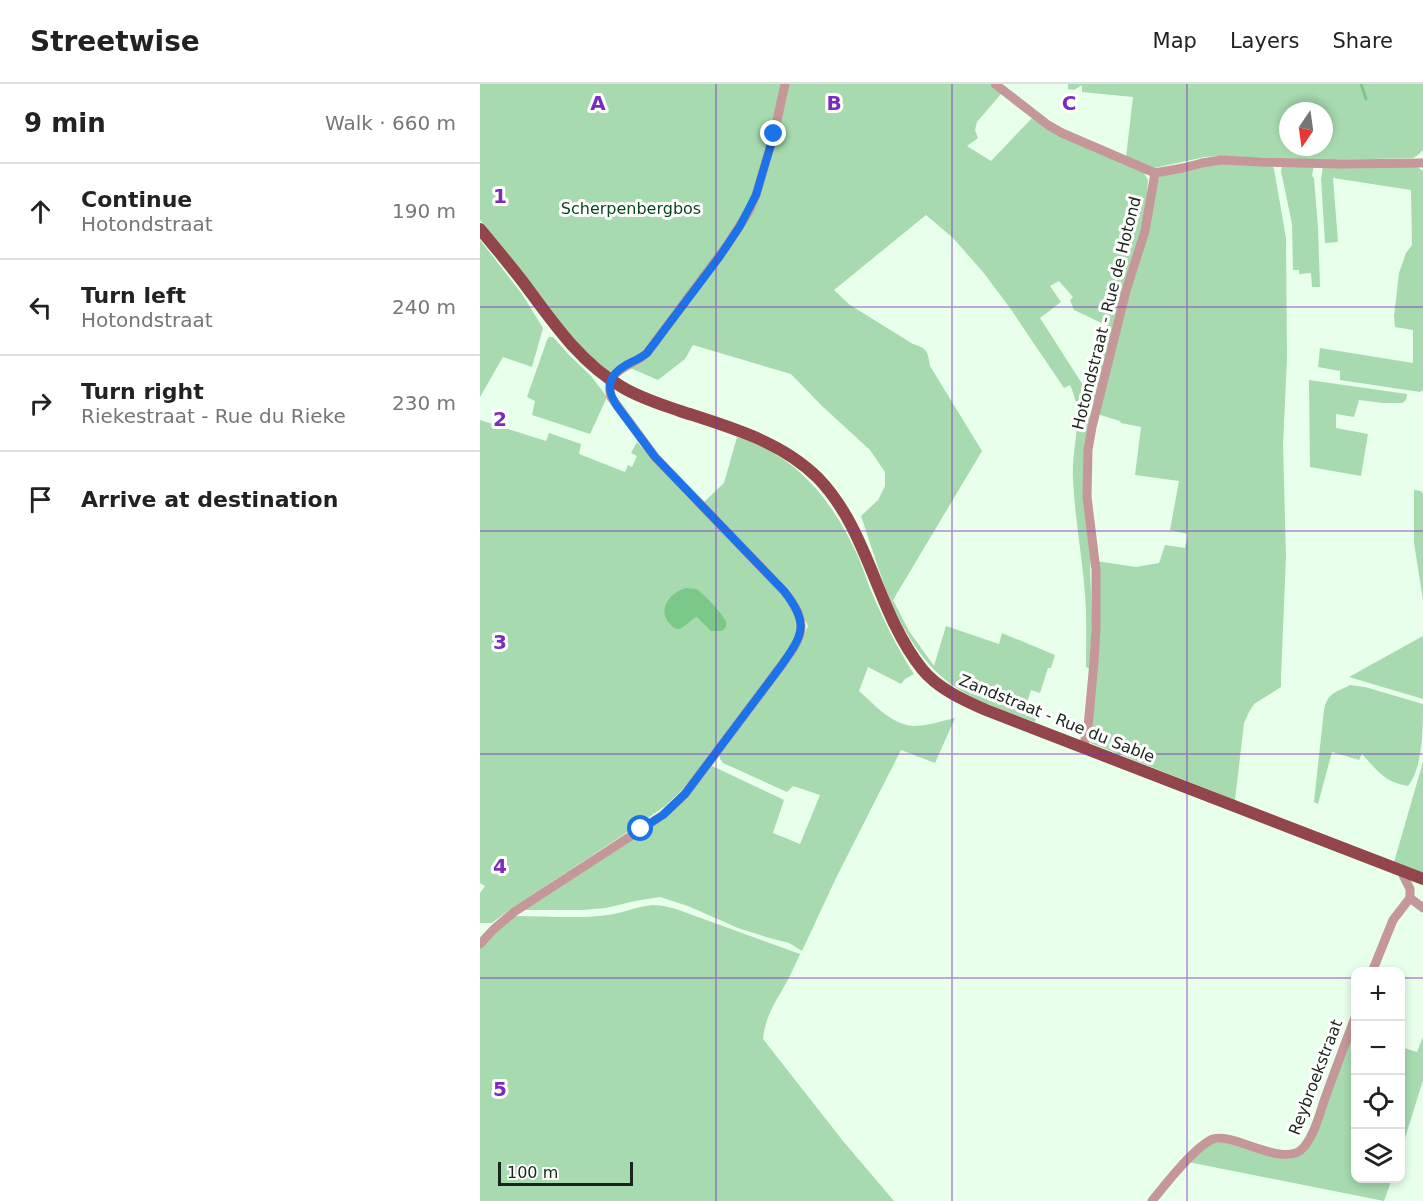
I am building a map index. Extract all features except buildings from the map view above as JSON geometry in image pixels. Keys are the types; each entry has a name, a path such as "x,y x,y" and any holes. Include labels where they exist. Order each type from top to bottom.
{"main road":[{"name":"Zandstraat - Rue du Sable","path":"480,229 549,318 580,355 597,370 614,377 624,388 652,401 721,424 780,450 817,478 848,518 891,617 907,645 922,669 946,690 975,705 1423,879"}],"street":[{"path":"480,944 514,912 663,815 685,794 781,666 799,638 801,618 796,605 655,457 611,397 609,389 614,377 625,366 647,353 740,226 756,195 774,134 785,84"},
{"path":"995,84 1048,125 1062,133 1155,173 1221,160 1340,164 1423,163"},
{"name":"Hotondstraat - Rue de Hotond","path":"1083,747 1088,727 1096,628 1096,570 1087,497 1088,450 1125,291 1146,224 1155,173"},
{"path":"1374,967 1393,920 1410,898 1410,889 1401,871"},
{"path":"1410,898 1423,908"},
{"name":"Reybroekstraat","path":"1152,1201 1199,1147 1210,1140 1222,1138 1285,1155 1298,1153 1304,1148 1354,1021"}],"green space":[{"name":"Scherpenbergbos","path":"480,84 990,84 1001,94 977,122 975,130 978,138 967,146 991,161 1033,117 1144,173 1148,180 1147,196 1160,176 1213,162 1272,165 1286,238 1287,358 1283,445 1286,556 1281,687 1254,704 1244,723 1235,800 1088,742 1096,561 1136,567 1159,563 1165,545 1185,548 1188,534 1170,530 1179,481 1135,475 1141,427 1121,423 1097,414 1096,404 1091,400 1090,395 1110,327 1074,310 1070,300 1073,297 1059,281 1050,286 1061,302 1040,318 1088,393 1085,397 1091,417 1090,669 1086,667 1085,594 1073,480 1077,409 1070,385 1064,388 983,272 953,238 926,215 834,290 850,305 924,349 930,366 982,451 893,600 909,631 934,666 946,626 999,644 1002,633 1055,655 1040,693 1031,690 1025,708 1038,714 1035,722 964,693 936,671 920,652 906,632 885,587 861,516 878,500 885,486 885,472 870,450 791,374 693,345 685,359 658,380 628,367 615,376 580,348 480,220"},
{"path":"1068,84 1423,84 1423,150 1413,158 1327,160 1218,156 1154,168 1126,157 1133,97 1082,92 1082,85 1074,90 1068,89"},
{"path":"1286,164 1314,165 1312,176 1318,227 1320,287 1312,287 1311,273 1299,274 1299,270 1293,270 1292,224 1281,171"},
{"path":"1323,166 1416,166 1423,171 1423,390 1420,392 1340,380 1340,371 1318,367 1320,348 1413,363 1413,330 1395,327 1394,316 1399,273 1406,253 1412,245 1411,190 1333,178 1338,242 1325,243 1321,179"},
{"path":"480,240 522,294 543,328 532,367 503,357 480,397"},
{"path":"549,337 553,337 591,376 607,397 590,434 532,415 535,401 527,397"},
{"path":"1309,380 1407,394 1406,400 1402,403 1359,400 1354,417 1336,414 1336,428 1368,434 1361,476 1310,467"},
{"path":"480,420 546,441 549,433 581,444 579,454 625,472 628,465 632,467 637,456 631,453 637,442 779,590 797,615 797,632 788,650 680,792 665,806 635,827 492,923 480,923 480,893 485,886 480,883"},
{"path":"737,437 777,455 793,467 822,496 845,530 886,624 914,674 901,684 868,667 859,691 884,713 905,724 924,725 955,718 935,763 901,750 802,951 789,943 738,928 688,906 660,897 606,908 521,910 635,837 710,765 784,800 773,833 800,844 820,795 793,786 787,792 723,763 719,753 800,643 808,626 802,614 704,502 724,483"},
{"path":"1414,490 1421,491 1423,494 1423,600 1414,543"},
{"path":"1423,636 1423,699 1349,677"},
{"path":"1350,685 1365,687 1423,704 1421,747 1417,769 1408,786 1387,779 1362,754 1359,760 1332,752 1318,804 1314,802 1324,710 1330,696"},
{"path":"1423,762 1423,873 1394,862"},
{"path":"653,905 676,909 800,954 771,1010 763,1039 843,1141 894,1201 480,1201 480,948 515,916 596,916"},
{"path":"1351,1035 1351,1183 1391,1183 1384,1201 1188,1162 1209,1144 1222,1142 1286,1159 1302,1154 1306,1150"},
{"path":"1423,1037 1423,1080 1405,1138 1405,1048 1417,1052"}],"shaded area":[{"path":"686,588 699,591 718,610 726,622 722,631 711,631 697,617 680,629 670,624 664,613 667,602 675,593"}],"waterway":[{"path":"1361,84 1366,99"}],"route":[{"path":"641,829 663,815 685,794 793,649 801,629 801,618 796,605 655,457 617,406 609,389 610,380 621,368 642,358 647,353 740,226 756,195 774,134"}]}
